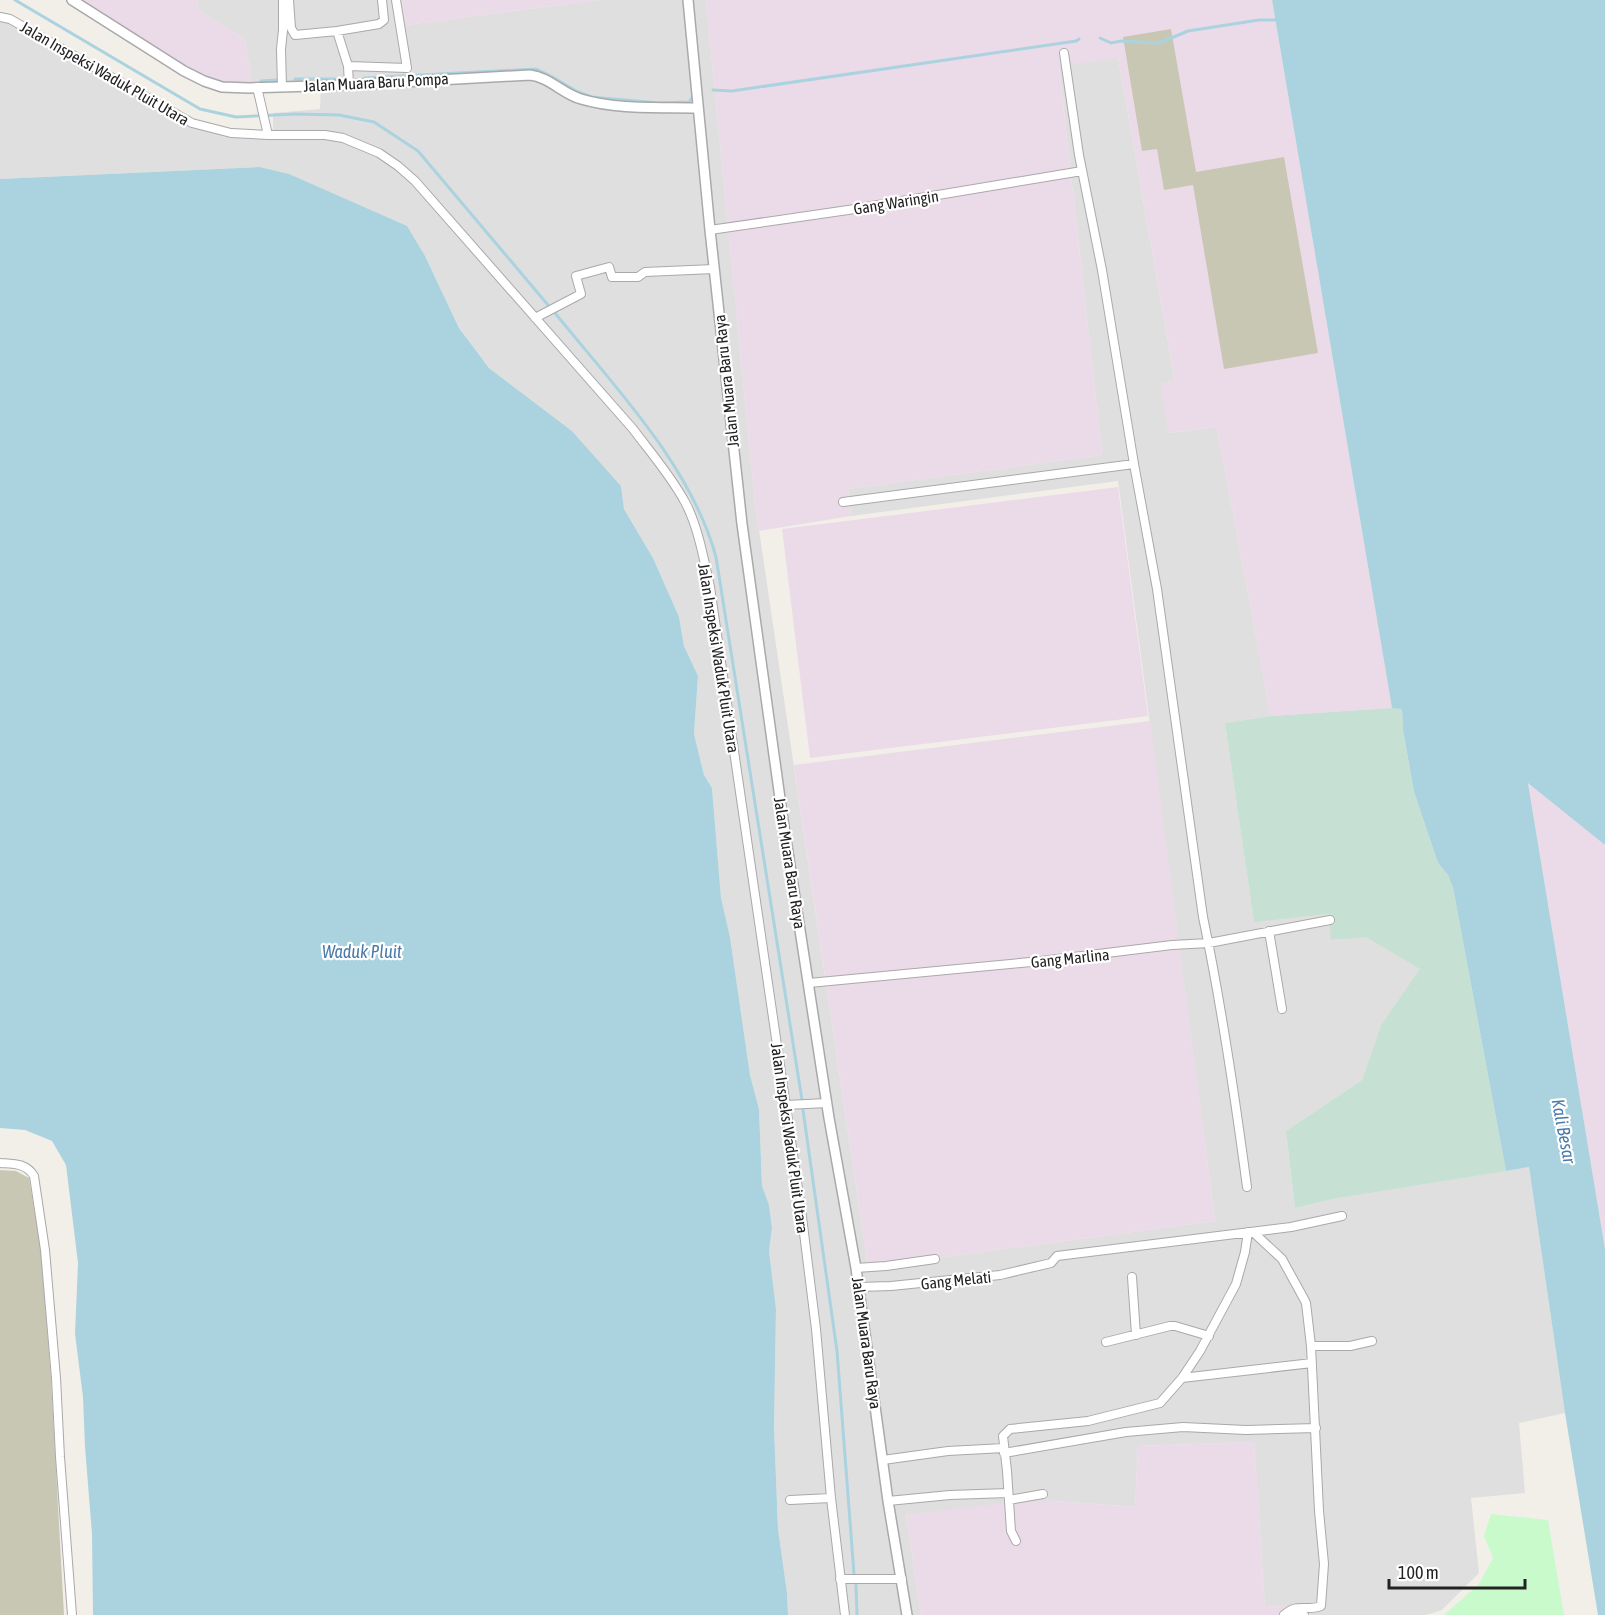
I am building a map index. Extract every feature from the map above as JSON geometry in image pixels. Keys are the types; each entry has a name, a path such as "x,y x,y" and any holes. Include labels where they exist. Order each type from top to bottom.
{"street":[{"name":"Jalan Muara Baru Pompa","path":"72,0 184,71 222,87 282,87 530,75 541,78 578,99 590,102 698,108"},
{"path":"282,87 283,0"},
{"path":"289,0 291,28 295,35 382,23 384,20 382,0"},
{"path":"348,66 407,68 396,0"},
{"name":"Jalan Muara Baru Raya","path":"688,0 710,230 744,536 783,820 827,1102 859,1287 888,1501 907,1615"},
{"name":"Jalan Inspeksi Waduk Pluit Utara","path":"0,17 10,19 192,123 231,133 325,135 343,138 379,153 398,166 415,181 633,429 686,503 700,544 712,598 801,1209 816,1329 831,1498 845,1615"},
{"path":"337,31 348,66 349,82"},
{"path":"1064,53 1082,171 1102,270 1156,589 1202,906 1234,1088 1247,1187"},
{"path":"257,87 268,135"},
{"name":"Gang Waringin","path":"710,230 848,210 1082,171"},
{"path":"536,318 581,294 576,276 593,271 609,267 612,278 638,277 645,272 714,268"},
{"path":"843,502 1134,464"},
{"name":"Gang Marlina","path":"809,983 1209,943 1330,920"},
{"path":"1269,931 1282,1009"},
{"path":"786,1105 827,1102"},
{"path":"0,1163 22,1166 34,1176 47,1273 72,1615"},
{"name":"Gang Melati","path":"859,1287 1000,1275 1051,1263 1057,1256 1291,1227 1342,1216"},
{"path":"1016,1541 1011,1532 1003,1436 1010,1429 1088,1421 1160,1403 1182,1378 1209,1336 1236,1284 1250,1232 1282,1259 1304,1299 1311,1346 1318,1511 1324,1564 1321,1606 1316,1608 1295,1607 1284,1615"},
{"path":"856,1268 935,1259"},
{"path":"1132,1277 1136,1335"},
{"path":"1106,1342 1175,1326 1209,1336"},
{"path":"1311,1346 1350,1346 1372,1341"},
{"path":"1182,1378 1312,1363"},
{"path":"883,1460 948,1451 1004,1450 1126,1432 1183,1427 1246,1430 1316,1428"},
{"path":"888,1501 951,1495 1009,1497 1042,1494"},
{"path":"790,1500 831,1498"},
{"path":"840,1579 902,1579"},
{"path":"1284,1615 1301,1613 1304,1615"}],"shaded area":[{"path":"77,0 197,0 198,10 245,39 252,88 223,85 191,73"},
{"path":"197,0 402,0 406,25 598,0 706,0 755,503 868,1267 1215,1221 1118,481 851,516 848,489 1102,455 1059,66 1118,57 1175,381 1161,383 1169,433 1217,427 1271,716 1225,723 1254,921 1329,914 1332,940 1366,936 1421,969 1381,1025 1362,1080 1286,1131 1295,1208 1333,1199 1529,1167 1565,1413 1519,1423 1525,1493 1471,1498 1479,1573 1442,1610 1426,1615 1311,1615 1307,1607 1265,1606 1254,1442 1138,1446 1135,1507 1056,1501 906,1515 921,1615 788,1615 778,1529 774,1427 776,1309 769,1251 772,1228 769,1205 762,1186 759,1109 750,1075 730,937 721,898 712,788 704,775 694,734 698,676 684,646 679,617 653,558 624,509 621,486 572,431 489,368 459,328 425,256 259,167 0,179 0,17 191,125 244,131 273,129 273,113 320,109 321,85 252,88 245,39 198,10"},
{"path":"402,0 598,0 406,25"},
{"path":"706,0 1272,0 1392,708 1271,716 1217,427 1168,433 1161,383 1175,380 1118,57 1059,67 1102,455 848,489 851,516 759,531"},
{"path":"1171,29 1196,172 1284,157 1318,353 1224,369 1193,185 1164,190 1157,149 1142,151 1123,37"},
{"path":"1118,487 1148,716 810,758 782,529"},
{"path":"1402,708 1403,730 1414,792 1438,863 1448,875 1453,888 1506,1171 1333,1199 1295,1208 1286,1131 1362,1080 1381,1025 1420,969 1366,937 1331,940 1329,914 1254,922 1225,723 1271,716"},
{"path":"1150,721 1215,1221 868,1267 794,765"},
{"path":"1528,782 1605,845 1605,1249"},
{"path":"0,1170 16,1171 29,1178 41,1251 51,1378 64,1615 0,1615"},
{"path":"1254,1442 1265,1606 1307,1607 1311,1615 921,1615 906,1515 996,1504 1056,1501 1135,1507 1138,1446"}],"green space":[{"path":"1491,1514 1548,1520 1564,1615 1444,1615 1479,1584 1493,1558 1484,1536"}],"water":[{"name":"Kali Besar","path":"1272,0 1605,0 1605,845 1528,783 1605,1249 1605,1615 1598,1615 1565,1413 1529,1167 1506,1171 1453,888 1448,875 1438,863 1414,792 1403,730 1402,709 1392,708"},
{"name":"Waduk Pluit","path":"259,167 289,174 407,226 425,256 459,328 489,368 572,431 621,486 624,509 653,558 679,617 684,646 698,676 694,734 704,775 712,788 721,898 730,937 750,1075 759,1109 762,1186 769,1205 772,1228 769,1251 776,1309 774,1427 778,1529 788,1615 93,1615 92,1534 83,1397 75,1334 78,1263 66,1165 52,1141 25,1130 0,1128 0,179"}],"waterway":[{"path":"15,0 200,109 236,117 296,114 339,115 374,122 418,151 548,305"},
{"path":"1100,38 1111,43 1121,41 1159,43 1188,31 1259,20 1276,20"},
{"path":"713,90 732,91 1079,39"},
{"path":"364,78 536,69 591,97 659,103 689,102 693,92"},
{"path":"295,79 341,79"},
{"path":"261,81 277,80"},
{"path":"555,313 625,398 669,458 704,523 716,557 802,1100"},
{"path":"803,1110 837,1351 854,1574"},
{"path":"856,1585 857,1615"}]}
